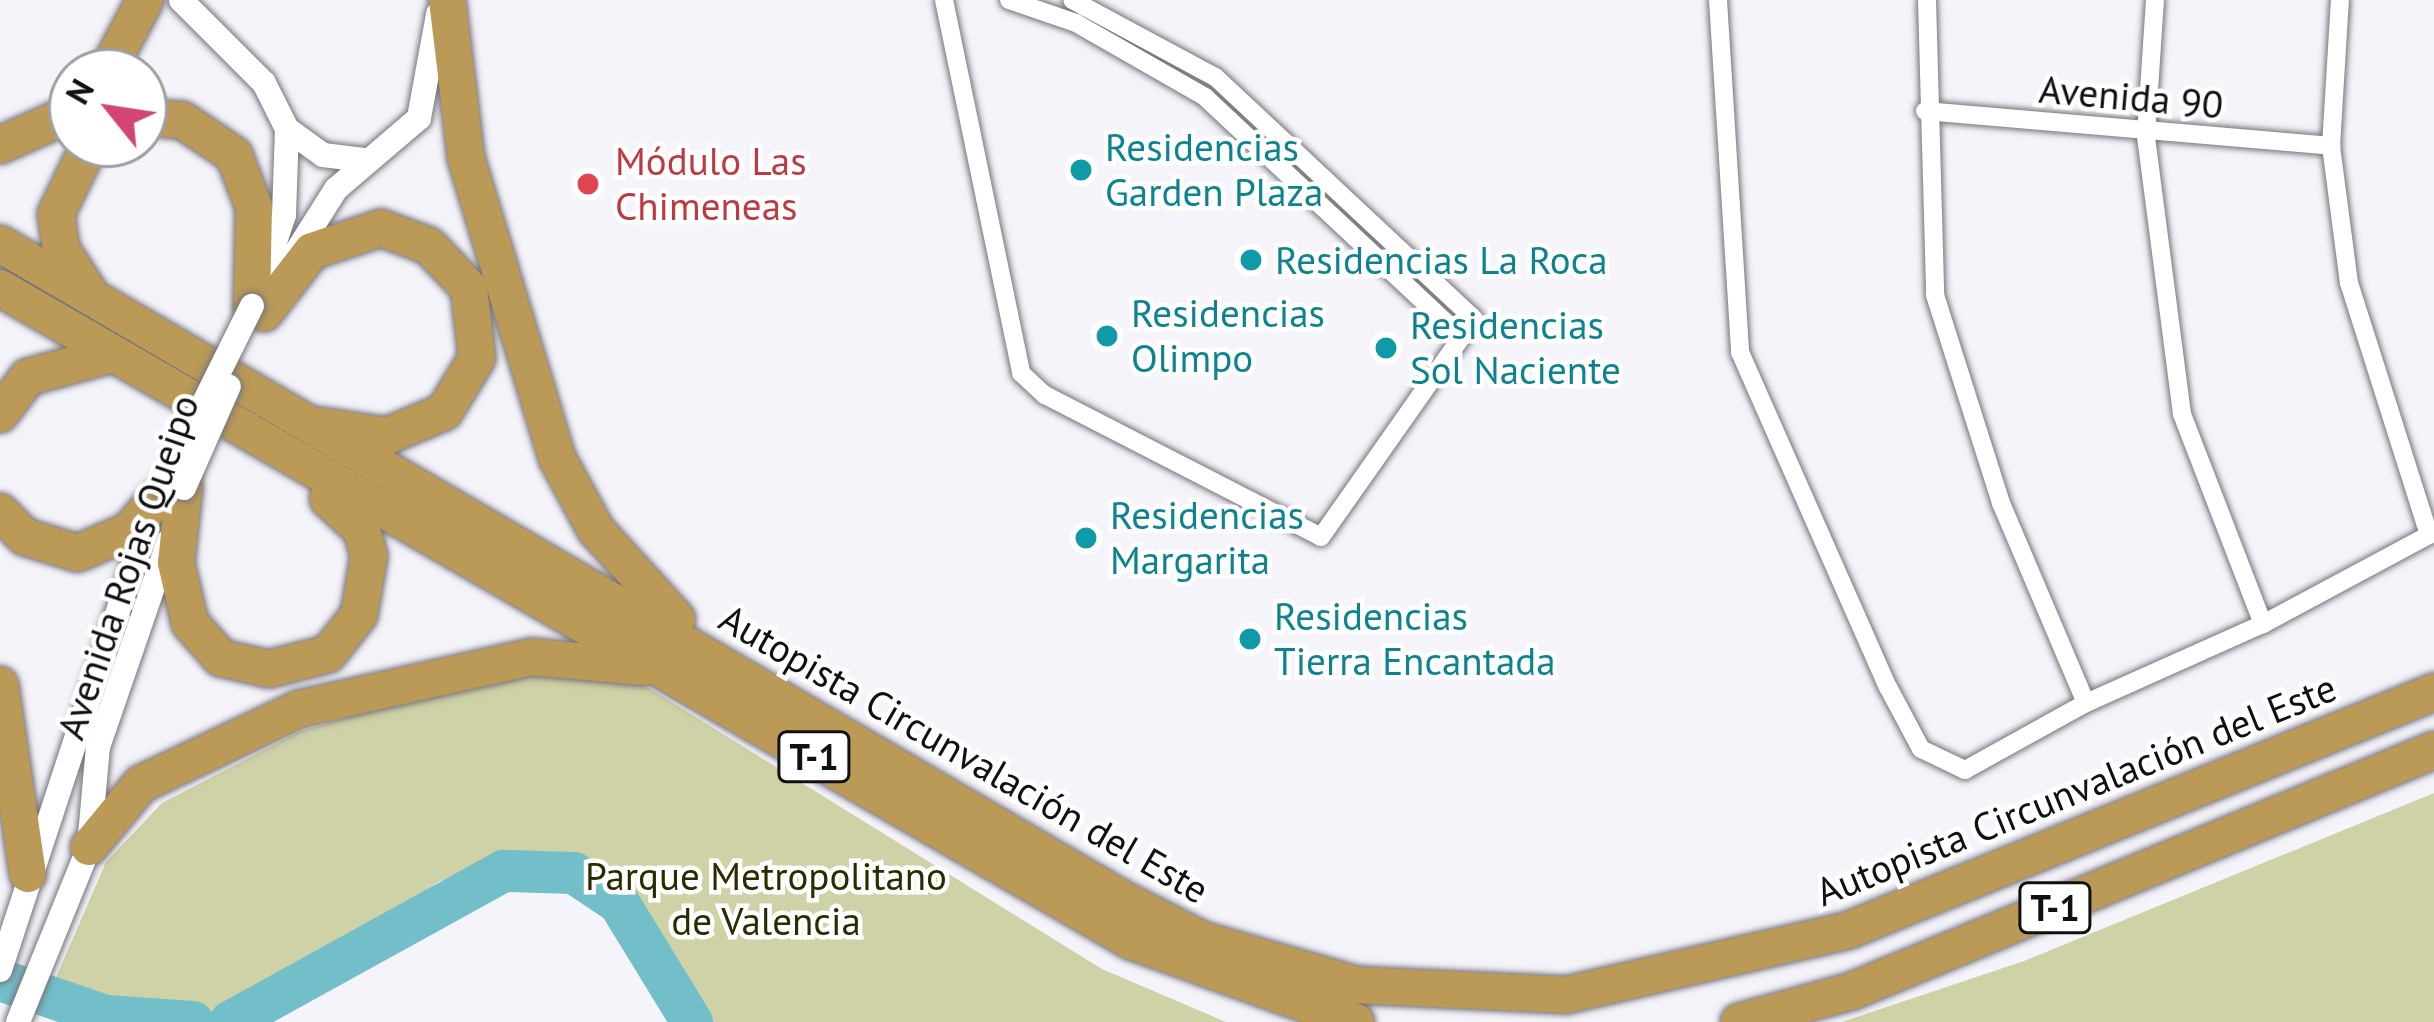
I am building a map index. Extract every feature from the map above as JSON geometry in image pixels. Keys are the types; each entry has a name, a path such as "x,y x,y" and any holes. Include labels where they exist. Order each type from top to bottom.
{"highway":[{"path":"120,48 145,0"},
{"path":"443,0 466,158 557,458 640,586 729,666"},
{"path":"168,119 182,120 234,155 254,207 258,310"},
{"path":"0,145 48,124"},
{"path":"78,168 56,214 61,249 94,299"},
{"path":"258,310 312,250 381,228 452,265 478,312 463,387 419,431 296,423"},
{"name":"Autopista Circunvalación del Este","path":"0,244 296,423 1202,940 1357,985 1496,1000 1648,980 1870,924 2434,692"},
{"name":"Autopista Circunvalación del Este","path":"0,288 286,459 1131,941 1356,1022"},
{"path":"0,414 28,376 112,354"},
{"path":"167,491 178,595 202,643 245,667 295,668 328,654 359,615 369,556 362,530 286,459"},
{"path":"0,512 25,537 78,553 129,531 167,491"},
{"path":"89,848 141,784 298,709 531,657 661,670"},
{"path":"0,685 28,874"},
{"name":"T-1","path":"1739,1022 1852,991 2434,750"}],"street":[{"path":"182,0 264,83 286,129 323,155 364,160"},
{"name":"Avenida Rojas Queipo","path":"0,970 18,935 28,874 167,491 258,310 309,224 364,160 419,118 443,0"},
{"path":"944,0 1007,335 1045,395 1321,537 1474,319 1215,76 1072,0"},
{"path":"1009,0 1076,23 1205,97 1460,336"},
{"path":"1718,0 1740,352 1888,687 1921,749 1965,770 2086,703 2264,624 2428,536 2349,284 2331,146 2340,0"},
{"path":"1927,0 1925,111 1935,295 2001,503 2086,703"},
{"path":"2155,0 2146,135 2182,414 2264,624"},
{"name":"Avenida 90","path":"1925,111 2146,135 2331,146"},
{"name":"Avenida Rojas Queipo","path":"258,310 284,215 286,129"},
{"name":"Avenida Rojas Queipo","path":"18,1022 89,848 98,747 167,491"}],"green space":[{"name":"Parque Metropolitano de Valencia","path":"541,673 644,685 1102,969 1226,1022 693,1022 638,924 600,886 524,861 440,881 222,1022 46,1001 106,862 162,803 301,731 469,681"},
{"path":"2434,793 2434,1022 1842,1022 2024,961"}],"waterway":[{"path":"230,1022 504,871 574,873 619,903 692,1022"},
{"path":"0,980 106,1016 193,1022"}],"place":[{"name":"Residencias Garden Plaza","path":"1081,170"},
{"name":"Módulo Las Chimeneas","path":"588,184"},
{"name":"Residencias La Roca","path":"1251,260"},
{"name":"Residencias Olimpo","path":"1107,336"},
{"name":"Residencias Sol Naciente","path":"1386,348"},
{"name":"Residencias Margarita","path":"1086,538"},
{"name":"Residencias Tierra Encantada","path":"1250,639"}]}
